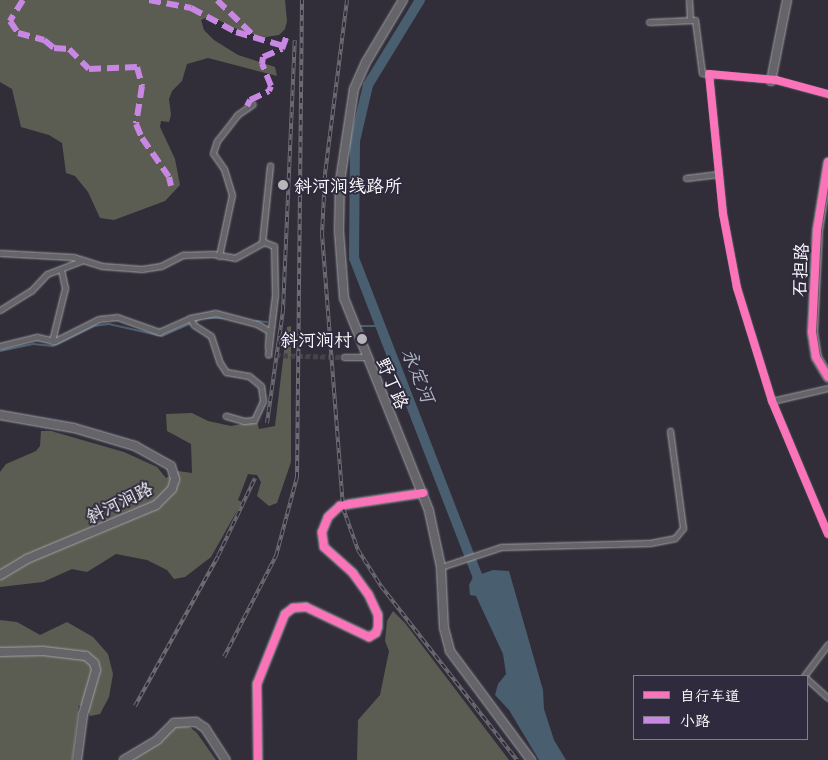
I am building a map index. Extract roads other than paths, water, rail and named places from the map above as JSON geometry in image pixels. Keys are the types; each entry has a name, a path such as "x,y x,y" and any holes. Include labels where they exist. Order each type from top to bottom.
{"main road":[{"name":"石担路","path":"828,162 817,230 812,332 816,357 828,377"}],"street":[{"name":"野丁路","path":"403,0 359,75 340,182 341,280 348,315 423,493 441,567 444,628 450,651 532,760"},
{"path":"689,0 690,19"},
{"path":"771,81 787,0"},
{"path":"649,22 695,20 702,73 771,81 828,94"},
{"path":"709,74 718,174 737,288 772,400 828,534"},
{"path":"219,256 232,196 224,169 213,153 217,141 237,115 253,104"},
{"path":"262,243 270,165"},
{"path":"686,178 718,174"},
{"path":"0,253 83,260 102,266 142,269 161,266 183,255 235,258 262,243 274,246 275,295 272,343 268,352 269,331 234,317 206,312 192,321 160,332 117,317 99,319 52,340 37,337 0,346"},
{"path":"0,310 31,291 47,274 83,260"},
{"path":"52,340 65,288 61,269"},
{"path":"192,321 212,336 220,363 226,372 249,376 262,386 263,401 254,420 244,421 226,416"},
{"path":"344,357 365,357"},
{"path":"772,400 828,388"},
{"name":"斜河涧路","path":"0,415 74,428 135,446 172,466 175,479 172,489 156,505 27,558 0,575"},
{"path":"441,567 501,547 641,543 675,538 683,528 670,431"},
{"path":"258,760 257,684 285,614 293,608 306,607 369,637 376,632 378,627 378,615 368,594 353,573 324,547 322,532 328,517 340,506 423,493"},
{"path":"808,675 828,644"},
{"path":"0,652 43,651 86,656 94,663 96,670 83,715 77,760"},
{"path":"808,680 828,698"},
{"path":"124,760 157,740 174,723 196,722 205,728 226,760"}],"water":[{"path":"493,570 509,571 543,690 544,709 554,740 566,760 539,760 509,710 495,695 498,684 506,674 503,654 476,596 470,595 469,585 473,577"}],"waterway":[{"name":"永定河","path":"420,0 368,85 355,141 354,258 481,586"},
{"path":"0,351 33,344 53,346 94,326 109,324 162,336 203,318 224,318"},
{"path":"256,321 267,322"},
{"path":"361,326 381,326"}],"tunnel":[{"path":"268,355 344,357"}],"railway":[{"path":"224,657 276,556 297,477 302,0"},
{"path":"347,0 325,175 322,234 343,508 358,550 381,586 517,760"},
{"path":"267,423 283,310 295,40"},
{"path":"135,706 218,556 255,478"}],"place":[{"name":"斜河涧线路所","path":"283,185"},
{"name":"斜河涧村","path":"362,339"}]}
